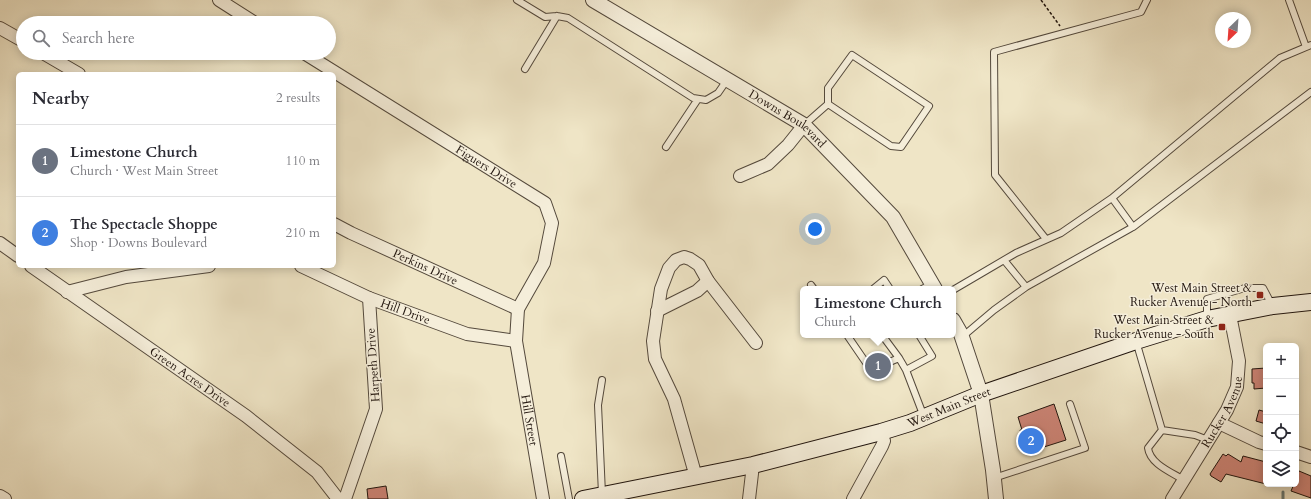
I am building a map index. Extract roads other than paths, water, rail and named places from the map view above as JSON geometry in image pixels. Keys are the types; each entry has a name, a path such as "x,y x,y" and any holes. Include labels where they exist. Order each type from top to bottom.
{"main road":[{"name":"West Main Street","path":"583,499 604,497 753,465 881,432 924,417 981,394 1136,341 1207,319 1273,306 1311,302"}],"street":[{"path":"219,0 245,16"},
{"name":"Downs Boulevard","path":"593,0 804,125 893,217 929,286"},
{"path":"0,28 16,38"},
{"path":"55,60 75,72"},
{"name":"Figuers Drive","path":"315,60 335,72"},
{"name":"Figuers Drive","path":"336,73 545,203 552,222 544,263 518,309 516,341"},
{"path":"740,176 768,164 788,145 804,125"},
{"name":"Perkins Drive","path":"336,225 518,309"},
{"path":"0,243 16,255"},
{"path":"696,477 674,399 655,359 654,341 661,289 669,268 676,260 684,257 699,265 708,281 756,343"},
{"name":"Green Acres Drive","path":"34,268 246,416 317,472 338,499"},
{"path":"67,292 126,277 194,268"},
{"name":"Hill Drive","path":"305,268 369,298 467,334 516,341"},
{"path":"657,311 697,291 708,281"},
{"name":"Harpeth Drive","path":"345,499 376,410 369,298"},
{"name":"Rucker Avenue","path":"1172,499 1227,410 1237,387 1239,361 1230,315"},
{"path":"956,326 962,337 981,394 996,499"},
{"name":"Hill Street","path":"516,341 543,499"},
{"path":"1219,423 1263,443"},
{"path":"853,499 882,446 884,441 881,432"},
{"path":"1299,453 1311,457"},
{"path":"749,499 753,465"},
{"path":"0,496 5,499"}],"lane":[{"path":"517,0 545,17 557,16 568,18 692,98 706,100 718,94 727,80"},
{"path":"1046,239 995,175 994,52 1141,12 1147,0"},
{"path":"956,288 1016,253 1061,233 1112,198 1280,58 1308,46 1289,0"},
{"path":"525,70 557,16"},
{"path":"804,125 828,104 828,88 852,55 929,106 900,147 891,146 828,104"},
{"path":"962,337 994,310 1026,287 1133,227 1311,92"},
{"path":"666,147 698,99"},
{"path":"1112,198 1133,227"},
{"path":"1004,260 1026,287"},
{"path":"877,286 884,280 888,286"},
{"path":"1207,319 1207,299 1245,288 1263,288 1273,306"},
{"path":"849,338 871,370 899,358"},
{"path":"884,338 906,370 924,417"},
{"path":"906,370 932,356 921,338"},
{"path":"1136,341 1162,430"},
{"path":"602,380 598,404 604,497"},
{"path":"994,478 1084,448 1070,404"},
{"path":"1162,430 1195,435 1208,440"},
{"path":"1162,430 1148,448 1149,454 1154,460 1184,480"},
{"path":"561,456 569,499"}],"waterway":[{"path":"1283,492 1283,499"}],"place":[{"name":"West Main Street & Rucker Avenue - North","path":"1260,295"},
{"name":"West Main Street & Rucker Avenue - South","path":"1222,327"},
{"name":"Limestone Church","path":"878,366"},
{"name":"The Spectacle Shoppe","path":"1031,441"}]}
